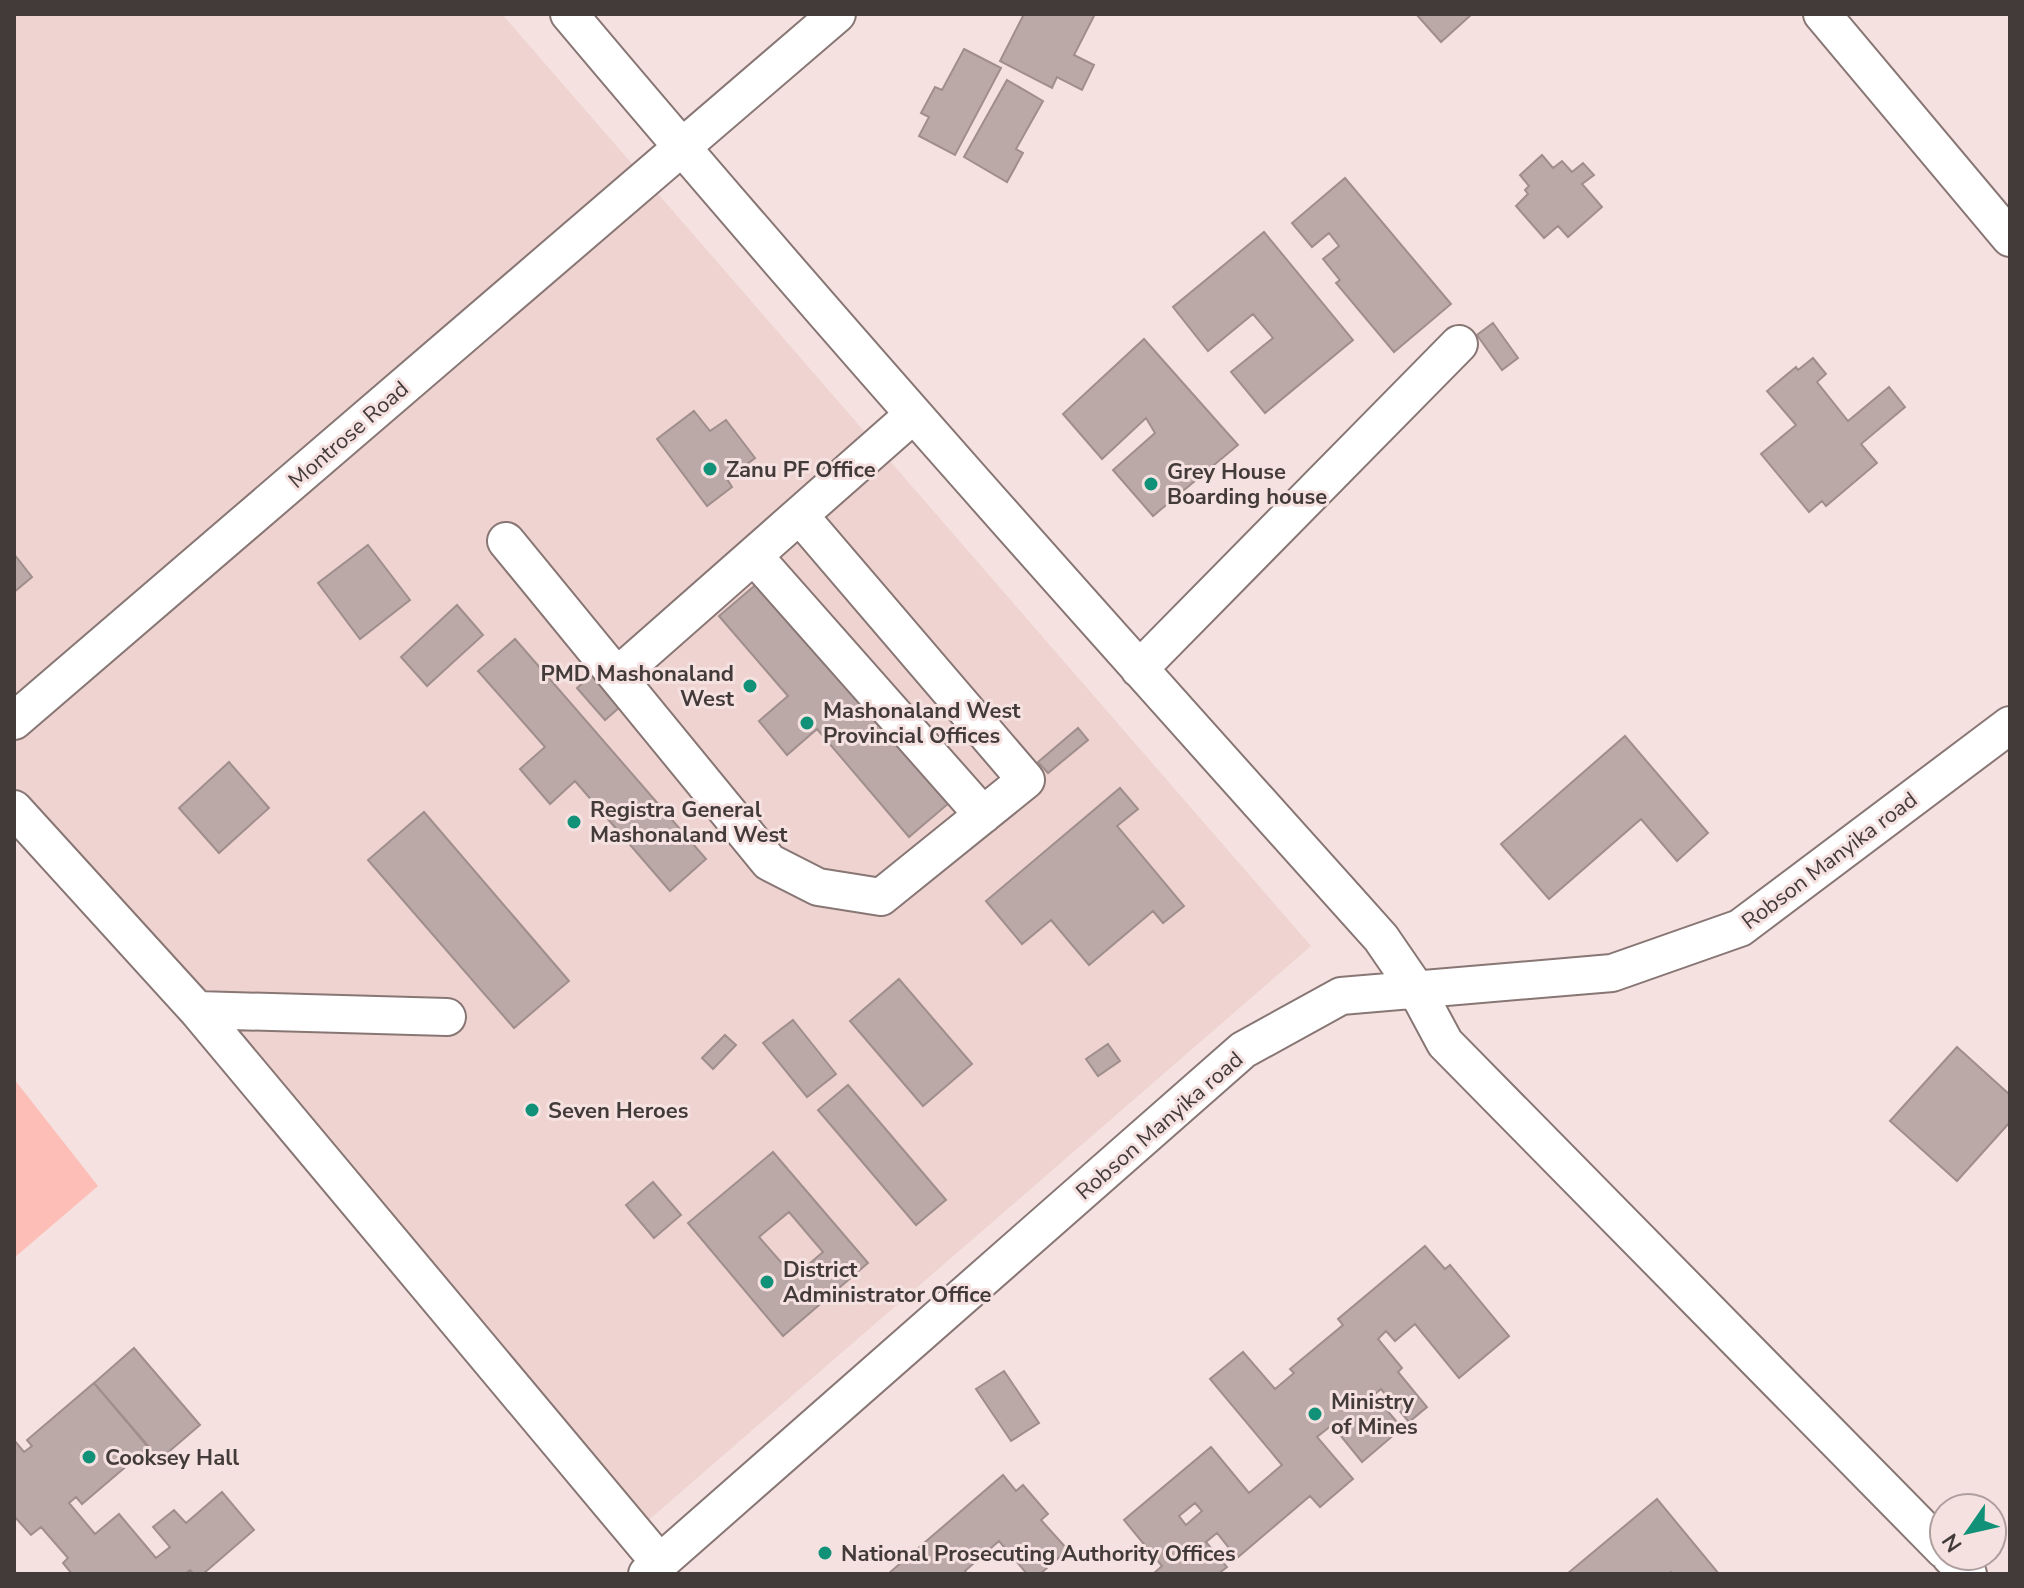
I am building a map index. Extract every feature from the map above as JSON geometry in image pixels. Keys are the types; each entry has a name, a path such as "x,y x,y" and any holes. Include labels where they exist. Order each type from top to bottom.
{"street":[{"path":"569,14 913,415 1381,938 1416,989 1445,1043 1928,1534"},
{"name":"Montrose Road","path":"14,721 837,14"},
{"path":"1822,14 2010,238"},
{"path":"1139,669 1459,344"},
{"path":"617,676 913,415"},
{"path":"506,541 769,862 818,887 881,897 1026,780 800,516"},
{"path":"754,556 983,815"},
{"name":"Robson Manyika road","path":"653,1568 1243,1050 1341,996 1612,973 1740,928 2010,725"},
{"path":"14,809 197,1010 653,1568"},
{"path":"197,1010 447,1017"}],"shaded area":[{"path":"14,14 502,14 1311,946 643,1525 14,786"},
{"path":"14,1079 98,1186 14,1258"}],"building":[{"path":"1024,14 1095,14 1074,55 1094,65 1082,90 1057,77 1052,88 1000,61"},
{"path":"1416,14 1472,14 1441,42"},
{"path":"964,49 1001,68 955,155 919,136 929,117 921,113 935,87 942,90"},
{"path":"1007,80 1043,101 1016,149 1023,153 1007,182 964,157"},
{"path":"1542,155 1553,168 1562,161 1572,172 1583,163 1594,175 1582,184 1602,207 1568,237 1558,226 1544,238 1516,206 1528,194 1525,190 1529,186 1520,175"},
{"path":"1345,178 1451,304 1394,352 1336,283 1340,280 1323,259 1339,246 1329,233 1312,247 1292,223"},
{"path":"1264,232 1353,340 1265,413 1231,372 1273,338 1253,314 1208,351 1173,307"},
{"path":"1493,323 1518,358 1502,370 1477,335"},
{"path":"1144,339 1238,445 1153,516 1113,470 1155,433 1146,418 1102,459 1063,414"},
{"path":"1813,358 1826,374 1817,382 1848,421 1889,387 1905,407 1861,444 1877,463 1826,506 1822,501 1809,512 1761,454 1796,425 1767,391 1796,367 1798,370"},
{"name":"Zanu PF Office","path":"694,411 710,431 726,420 755,458 727,479 732,487 707,506 657,439"},
{"path":"368,545 410,600 360,639 318,583"},
{"path":"14,554 32,577 14,592"},
{"path":"759,582 949,803 909,837 817,729 787,755 759,721 788,696 719,616"},
{"path":"457,605 483,635 427,686 401,657"},
{"path":"515,639 706,859 670,891 575,781 550,804 520,769 545,747 478,671"},
{"path":"592,675 620,707 605,720 577,688"},
{"path":"1078,728 1088,740 1048,773 1038,762"},
{"path":"1625,736 1708,833 1677,861 1641,819 1549,899 1501,844"},
{"path":"229,762 269,808 219,853 179,808"},
{"path":"1120,788 1138,809 1117,826 1184,906 1163,923 1153,911 1089,965 1051,920 1022,944 986,901"},
{"path":"424,812 569,981 514,1028 368,860"},
{"path":"899,979 972,1064 923,1106 850,1021"},
{"path":"793,1020 836,1074 807,1097 763,1043"},
{"path":"725,1035 736,1045 713,1069 702,1058"},
{"path":"1108,1044 1120,1061 1098,1076 1086,1059"},
{"path":"1957,1047 2010,1095 2010,1122 1957,1181 1890,1121"},
{"path":"848,1085 946,1200 916,1225 818,1110"},
{"path":"773,1152 868,1263 783,1336 688,1223","holes":["789,1212 823,1252 794,1277 759,1237"]},
{"path":"653,1182 681,1215 654,1238 626,1205"},
{"name":"Ministry of Mines","path":"1425,1246 1445,1269 1450,1265 1509,1336 1459,1378 1415,1324 1395,1341 1386,1331 1378,1339 1402,1368 1398,1372 1427,1407 1409,1422 1381,1389 1374,1395 1402,1428 1362,1462 1332,1425 1317,1437 1353,1479 1320,1507 1310,1496 1237,1558 1217,1533 1206,1542 1227,1567 1218,1574 1153,1574 1162,1566 1124,1520 1211,1447 1249,1493 1282,1465 1210,1379 1243,1352 1275,1389 1294,1373 1290,1369 1343,1325 1338,1319","holes":["1195,1503 1202,1511 1186,1525 1179,1516"]},
{"path":"134,1348 200,1425 159,1460 94,1383"},
{"path":"1004,1371 1039,1423 1011,1441 976,1389"},
{"path":"94,1383 149,1447 82,1504 76,1497 69,1503 95,1534 119,1514 156,1558 170,1547 153,1527 174,1510 186,1523 222,1492 254,1530 203,1574 194,1574 190,1570 185,1574 72,1574 63,1563 68,1558 41,1527 31,1535 14,1516 14,1440 24,1452 32,1446 27,1440"},
{"path":"1003,1475 1016,1491 1023,1485 1048,1514 1041,1520 1068,1550 1040,1574 1027,1574 999,1541 965,1571 967,1574 888,1574"},
{"path":"1657,1499 1719,1574 1567,1574"}],"place":[{"name":"Zanu PF Office","path":"710,469"},
{"name":"Grey House Boarding house","path":"1151,484"},
{"name":"PMD Mashonaland West","path":"750,686"},
{"name":"Mashonaland West Provincial Offices","path":"807,723"},
{"name":"Registra General Mashonaland West","path":"574,822"},
{"name":"Seven Heroes","path":"532,1110"},
{"name":"District Administrator Office","path":"767,1282"},
{"name":"Ministry of Mines","path":"1315,1414"},
{"name":"Cooksey Hall","path":"89,1457"},
{"name":"National Prosecuting Authority Offices","path":"825,1553"}]}
